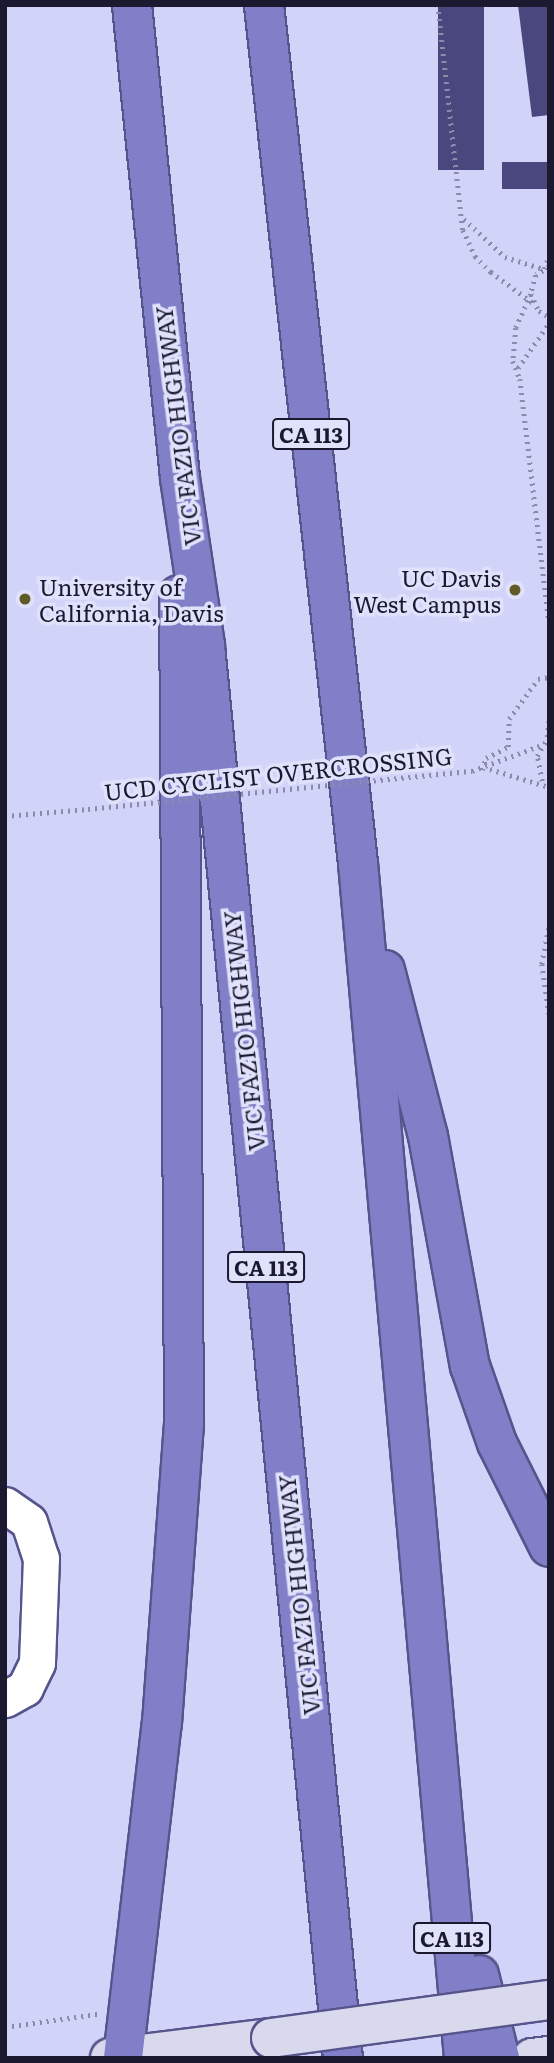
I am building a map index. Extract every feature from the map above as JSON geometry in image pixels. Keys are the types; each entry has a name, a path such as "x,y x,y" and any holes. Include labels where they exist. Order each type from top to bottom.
{"highway":[{"name":"VIC FAZIO HIGHWAY","path":"132,5 180,478 205,646 343,2058"},
{"name":"CA 113","path":"264,5 358,863 440,1818 464,2058"},
{"path":"119,2057 162,1723 184,1426 180,478"},
{"path":"358,863 428,1136 470,1366 497,1443 549,1547"},
{"path":"440,1818 500,2058"}],"main road":[{"path":"119,2057 549,2000"},
{"path":"532,2058 549,2056"}],"street":[{"path":"5,1505 29,1522 38,1541 41,1582 37,1663 25,1688 5,1699"}],"path":[{"path":"438,5 464,219 463,230 475,256 549,317"},
{"path":"464,219 505,257 546,268"},
{"path":"549,256 546,268 537,275 530,302 513,345 513,361 519,368 549,622"},
{"path":"519,368 534,339 549,323"},
{"path":"482,770 486,758 508,747 509,719 538,679 549,677"},
{"path":"542,782 537,767 539,746 548,737 549,719"},
{"name":"UCD CYCLIST OVERCROSSING","path":"5,816 482,770 539,746"},
{"path":"489,768 542,782 549,787"},
{"path":"549,928 542,964 549,1014"},
{"path":"5,2027 95,2014"}],"building":[{"path":"438,5 484,5 484,170 438,170"},
{"path":"518,5 549,5 549,115 532,117"},
{"path":"502,162 549,162 549,189 502,189"}],"place":[{"name":"UC Davis West Campus","path":"515,590"},
{"name":"University of California, Davis","path":"25,599"}]}
